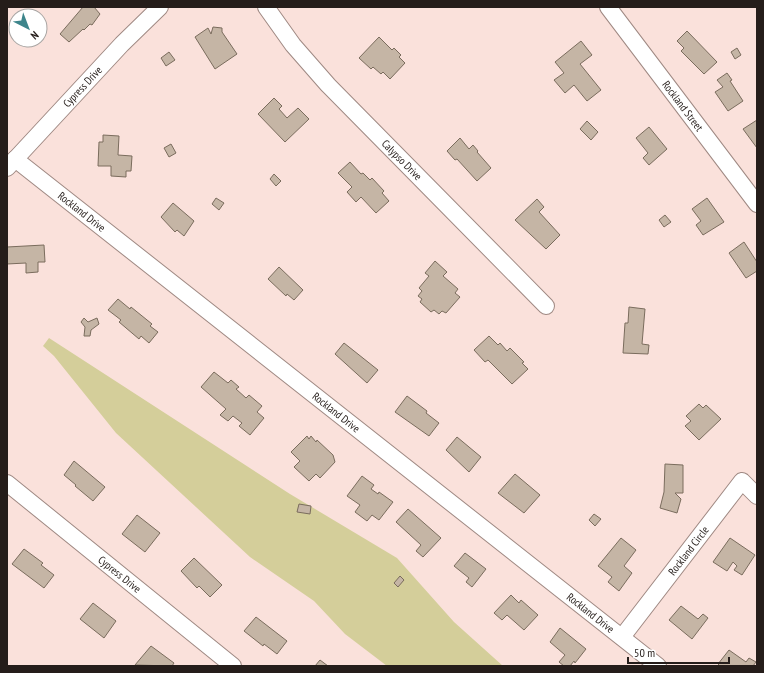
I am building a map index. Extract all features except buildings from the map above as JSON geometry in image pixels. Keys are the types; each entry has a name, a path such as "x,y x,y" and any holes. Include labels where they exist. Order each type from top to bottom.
{"street":[{"name":"Cypress Drive","path":"11,163 122,44 160,7"},
{"name":"Calypso Drive","path":"266,7 293,45 328,85 546,306"},
{"name":"Rockland Street","path":"608,7 757,204"},
{"name":"Rockland Drive","path":"11,163 658,666"},
{"name":"Rockland Circle","path":"622,638 742,481 757,496"},
{"name":"Cypress Drive","path":"7,483 233,666"}],"shaded area":[{"path":"49,338 290,494 397,558 454,622 503,666 387,666 345,634 314,601 250,557 116,433 54,356 43,346"}]}
